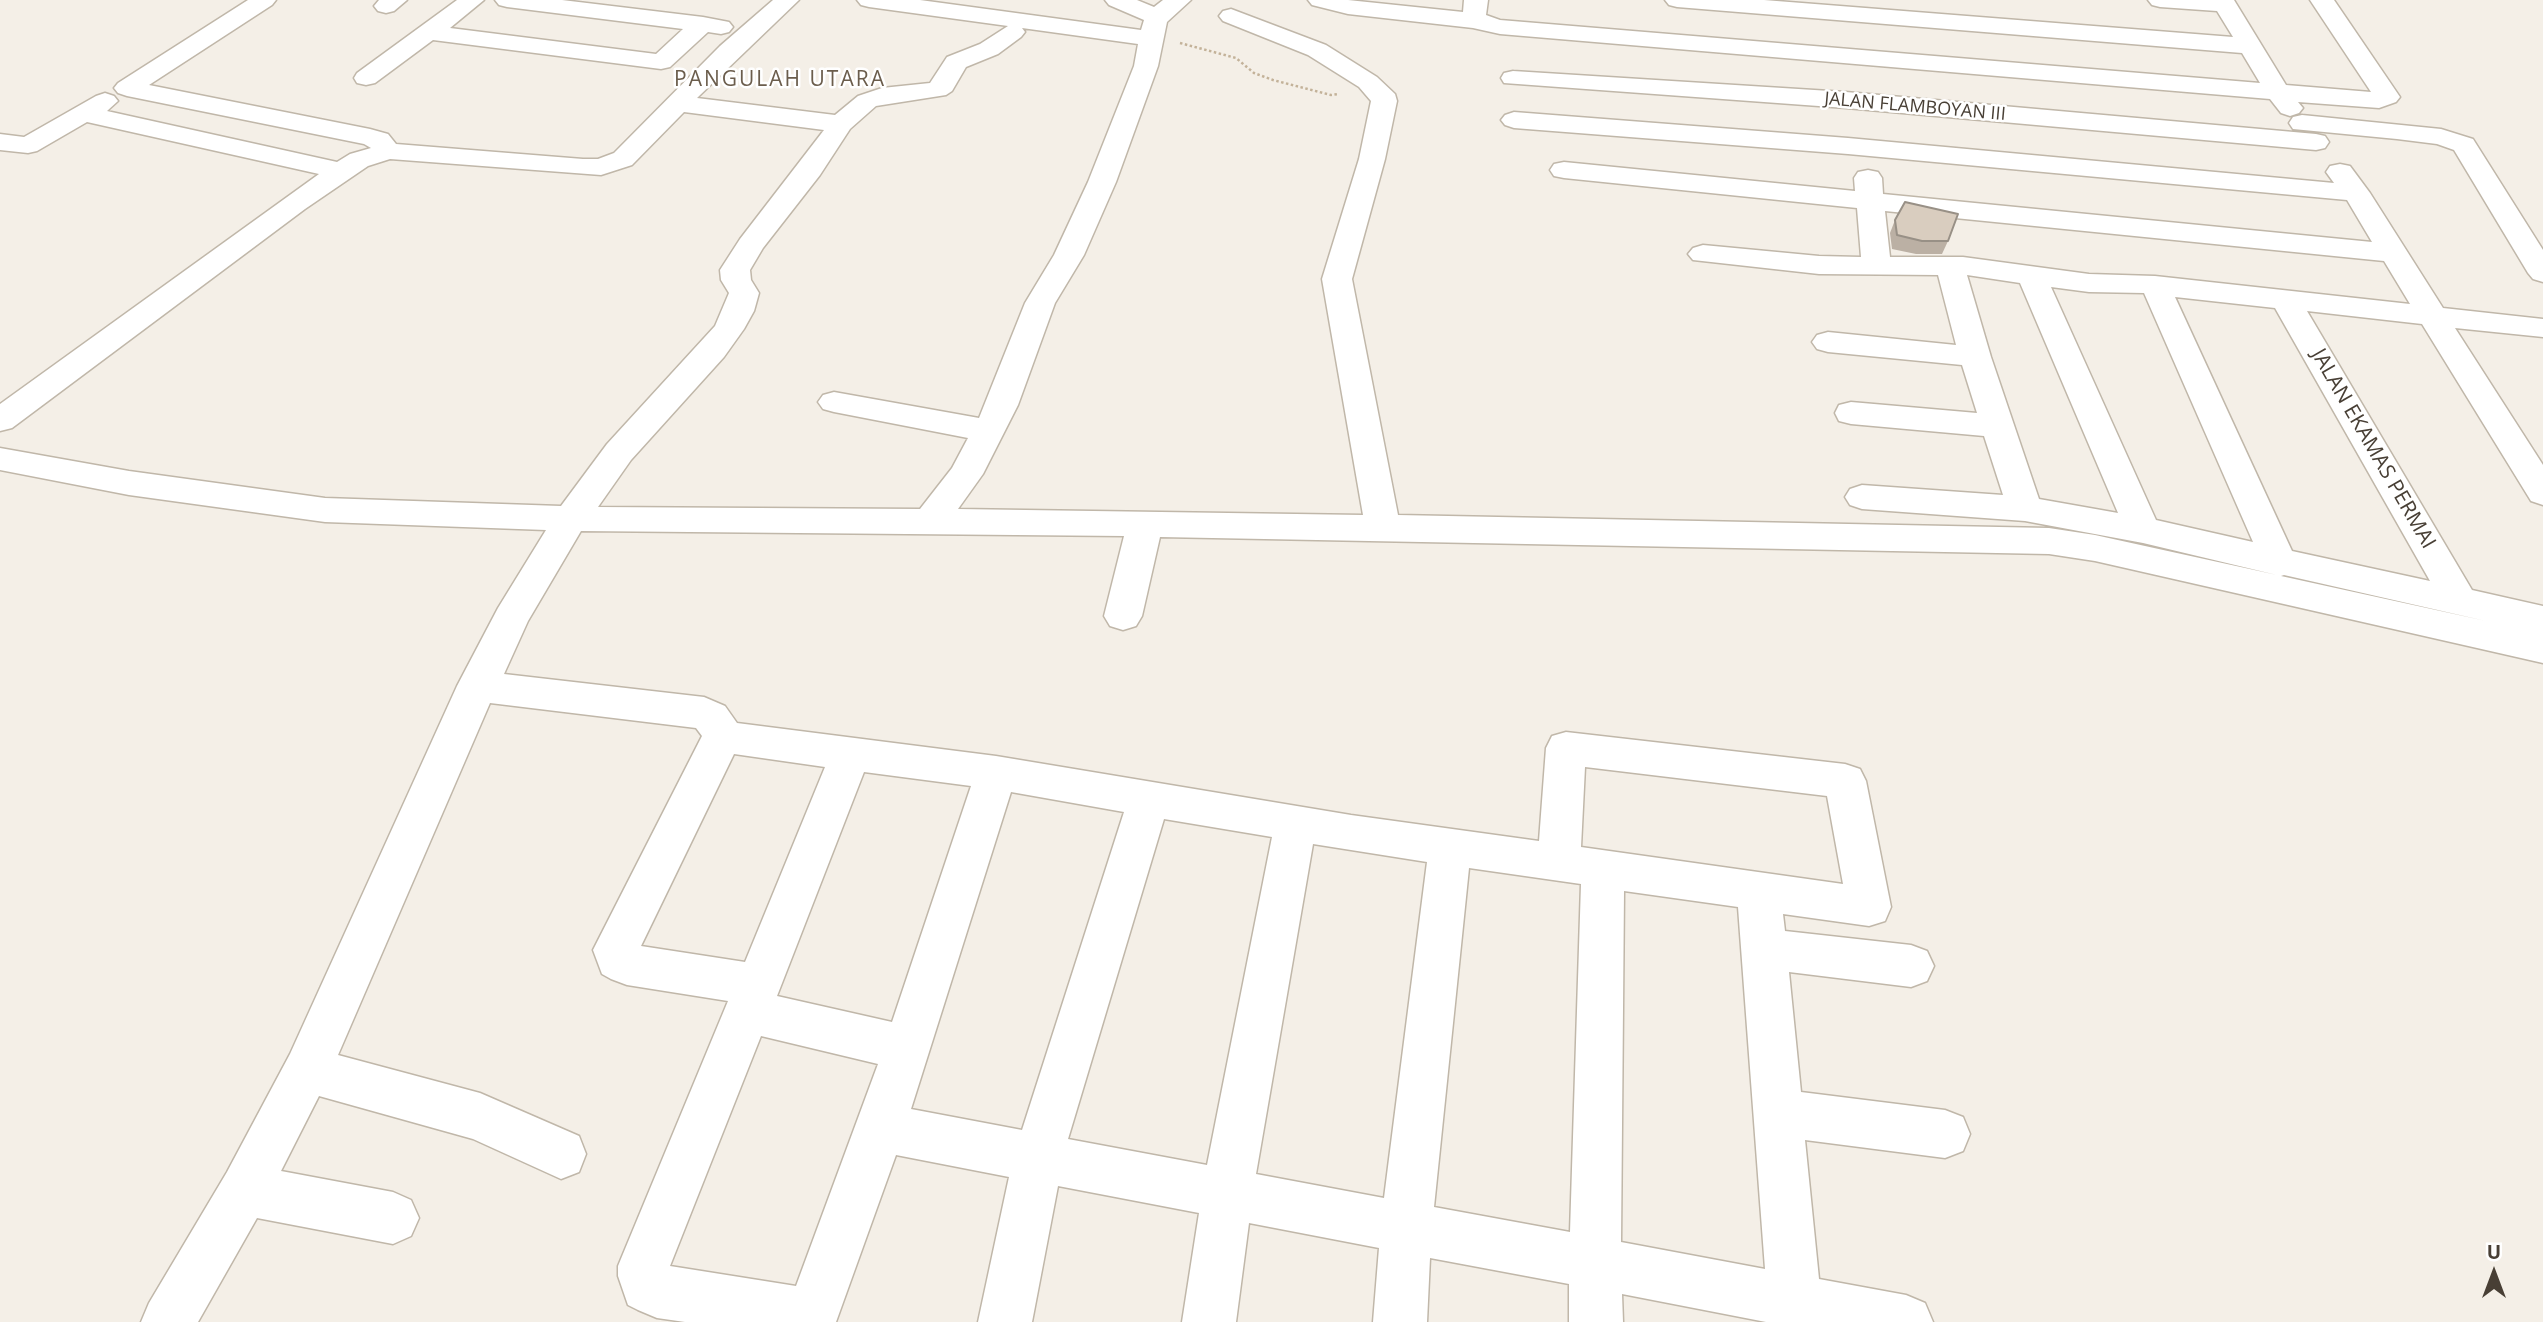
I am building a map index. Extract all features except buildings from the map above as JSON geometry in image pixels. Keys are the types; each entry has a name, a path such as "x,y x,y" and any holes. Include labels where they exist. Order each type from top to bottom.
{"street":[{"path":"0,164 127,88 264,0"},
{"path":"366,78 472,0"},
{"path":"507,0 751,31"},
{"path":"0,420 340,171 359,160 388,151 533,164 601,167 624,159 677,103 787,0"},
{"path":"869,0 1155,28"},
{"path":"1117,0 1155,28"},
{"path":"930,521 966,474 1005,397 1040,303 1069,254 1102,182 1146,66 1155,28 1179,0"},
{"path":"1320,0 1348,7 1443,18 1477,10 1485,25 1531,30 2379,100 2387,97 2322,0"},
{"path":"1677,0 1840,6 2250,46"},
{"path":"2160,0 2224,3 2278,92 2356,193 2543,492"},
{"path":"1840,6 1838,56 1846,100 1863,148 1877,266"},
{"path":"1231,16 1317,50 1357,74 1382,94 1384,109 1337,279 1383,528"},
{"path":"429,32 661,62 703,24"},
{"path":"168,1322 245,1190 307,1070 477,686 511,618 571,519 636,431 695,371 729,329 739,311 744,293 736,280 735,270 758,234 810,169 841,124 874,97 937,90 943,86 956,62 989,49 1013,32"},
{"name":"JALAN FLAMBOYAN III","path":"1513,78 2309,132 2416,133 2441,137 2464,145 2543,273"},
{"path":"127,88 370,137 379,140 388,151"},
{"path":"677,103 841,124"},
{"path":"83,113 340,171"},
{"path":"1514,120 1863,148 2356,193"},
{"path":"0,142 28,145"},
{"path":"1564,170 2392,253"},
{"path":"1703,254 1819,265 1950,266 2089,283 2154,285 2543,328"},
{"path":"1950,266 1997,426 2044,524"},
{"path":"2031,274 2143,530"},
{"path":"2154,285 2280,563"},
{"name":"JALAN EKAMAS PERMAI","path":"2285,299 2459,600"},
{"path":"1828,342 1975,357"},
{"path":"834,402 988,431"},
{"path":"1850,413 1997,426"},
{"path":"0,459 129,483 325,510 571,519 930,521 1778,535 2044,524 2095,548 2543,648"},
{"path":"1862,498 2044,524 2143,530 2280,563 2543,620"},
{"path":"1123,616 1145,525"},
{"path":"477,686 704,713 711,717 723,734 736,739 996,773 1450,848 1581,866 1759,891 1869,907 1845,781 1566,748 1581,866 1596,1322"},
{"path":"723,734 616,955 626,964 754,998 908,1048"},
{"path":"851,754 644,1266 647,1286 657,1291 810,1318 881,1128 996,773"},
{"path":"1005,1322 1038,1157 1149,798"},
{"path":"1209,1322 1227,1194 1296,823"},
{"path":"1400,1322 1406,1227 1450,848"},
{"path":"1759,891 1795,1311"},
{"path":"1764,950 1911,967"},
{"path":"307,1070 480,1117 561,1154"},
{"path":"1778,1113 1945,1134"},
{"path":"881,1128 1595,1263 1795,1311 1906,1322"},
{"path":"245,1190 393,1218"}],"path":[{"path":"1155,28 1179,42 1242,61 1254,73 1331,95 1343,91 1357,74"}],"district":[{"name":"PANGULAH UTARA","path":"780,80"}]}
